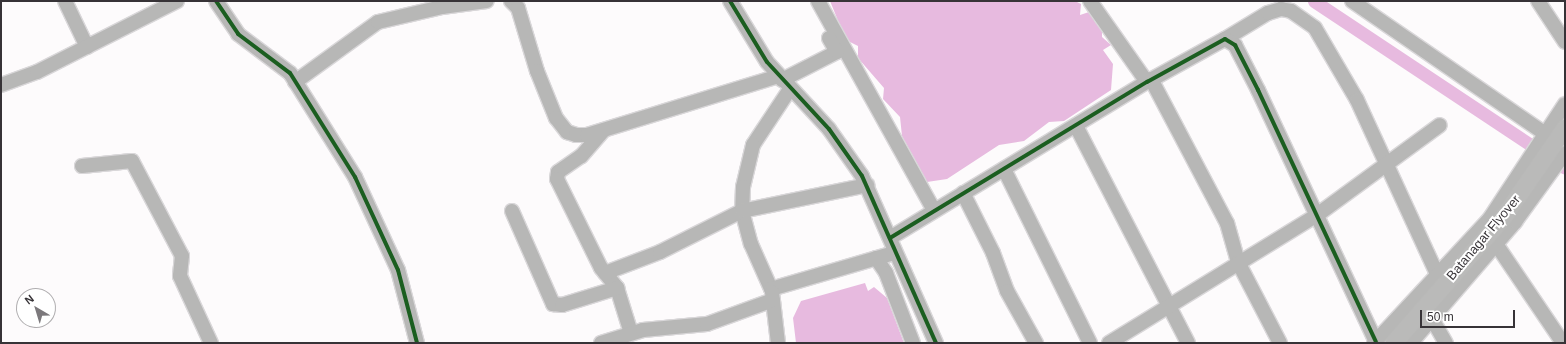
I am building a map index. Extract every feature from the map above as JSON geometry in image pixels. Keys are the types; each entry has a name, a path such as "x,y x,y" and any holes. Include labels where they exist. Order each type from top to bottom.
{"main road":[{"name":"Batanagar Flyover","path":"1393,343 1503,217 1565,127"}],"street":[{"path":"64,1 87,47"},
{"path":"1,85 87,47 177,1"},
{"path":"216,1 238,34 280,62 295,82 355,177 398,270 417,343"},
{"path":"295,82 378,22 442,7 487,1"},
{"path":"511,1 518,8 537,72 561,126 576,135 605,129 784,82 837,52 807,1"},
{"path":"730,1 784,82 829,129 867,185 890,238 894,252 936,343"},
{"path":"818,1 934,210"},
{"path":"1090,1 1149,81 1227,223 1238,262 1280,343"},
{"path":"1352,1 1546,137"},
{"path":"1538,1 1565,42"},
{"path":"890,238 1149,81 1225,39 1268,13 1286,10 1303,17 1326,42 1338,62 1388,165 1438,276"},
{"path":"1225,39 1235,45 1317,215 1375,342 1438,276 1490,218 1546,137 1564,108"},
{"path":"778,343 772,294 751,244 742,211 747,159 784,82"},
{"path":"1109,343 1238,262 1317,215 1388,165 1440,125"},
{"path":"1076,126 1170,304 1188,343"},
{"path":"605,129 581,156 556,175 605,273 617,288 631,333"},
{"path":"1411,343 1496,244 1543,185 1565,153"},
{"path":"82,166 132,161 182,256 180,276 211,343"},
{"path":"1004,169 1090,343"},
{"path":"605,273 660,252 742,211 867,185"},
{"path":"963,193 993,253 1007,291 1036,343"},
{"path":"512,211 553,304 562,305 617,288"},
{"path":"1496,244 1563,343"},
{"path":"601,343 631,333 707,324 772,294 894,252"},
{"path":"876,258 886,273 913,343"},
{"path":"1432,319 1446,343"}],"shaded area":[{"path":"830,1 1075,1 1081,4 1080,15 1095,10 1102,16 1102,37 1111,45 1103,50 1113,64 1111,90 1064,121 1049,122 1024,141 999,145 947,179 927,182 902,136 900,117 883,99 884,88 858,58 858,46 838,36 841,28"},
{"path":"865,283 868,291 874,287 887,298 904,343 796,343 793,318 801,301"}],"waterway":[{"path":"1314,1 1565,168"}],"cycle path":[{"path":"216,1 238,34 290,73 355,177 398,270 417,343"},
{"path":"730,1 767,62 829,129 862,176 936,343"},
{"path":"890,238 1147,82 1225,39 1235,45 1258,90 1376,342"}]}
